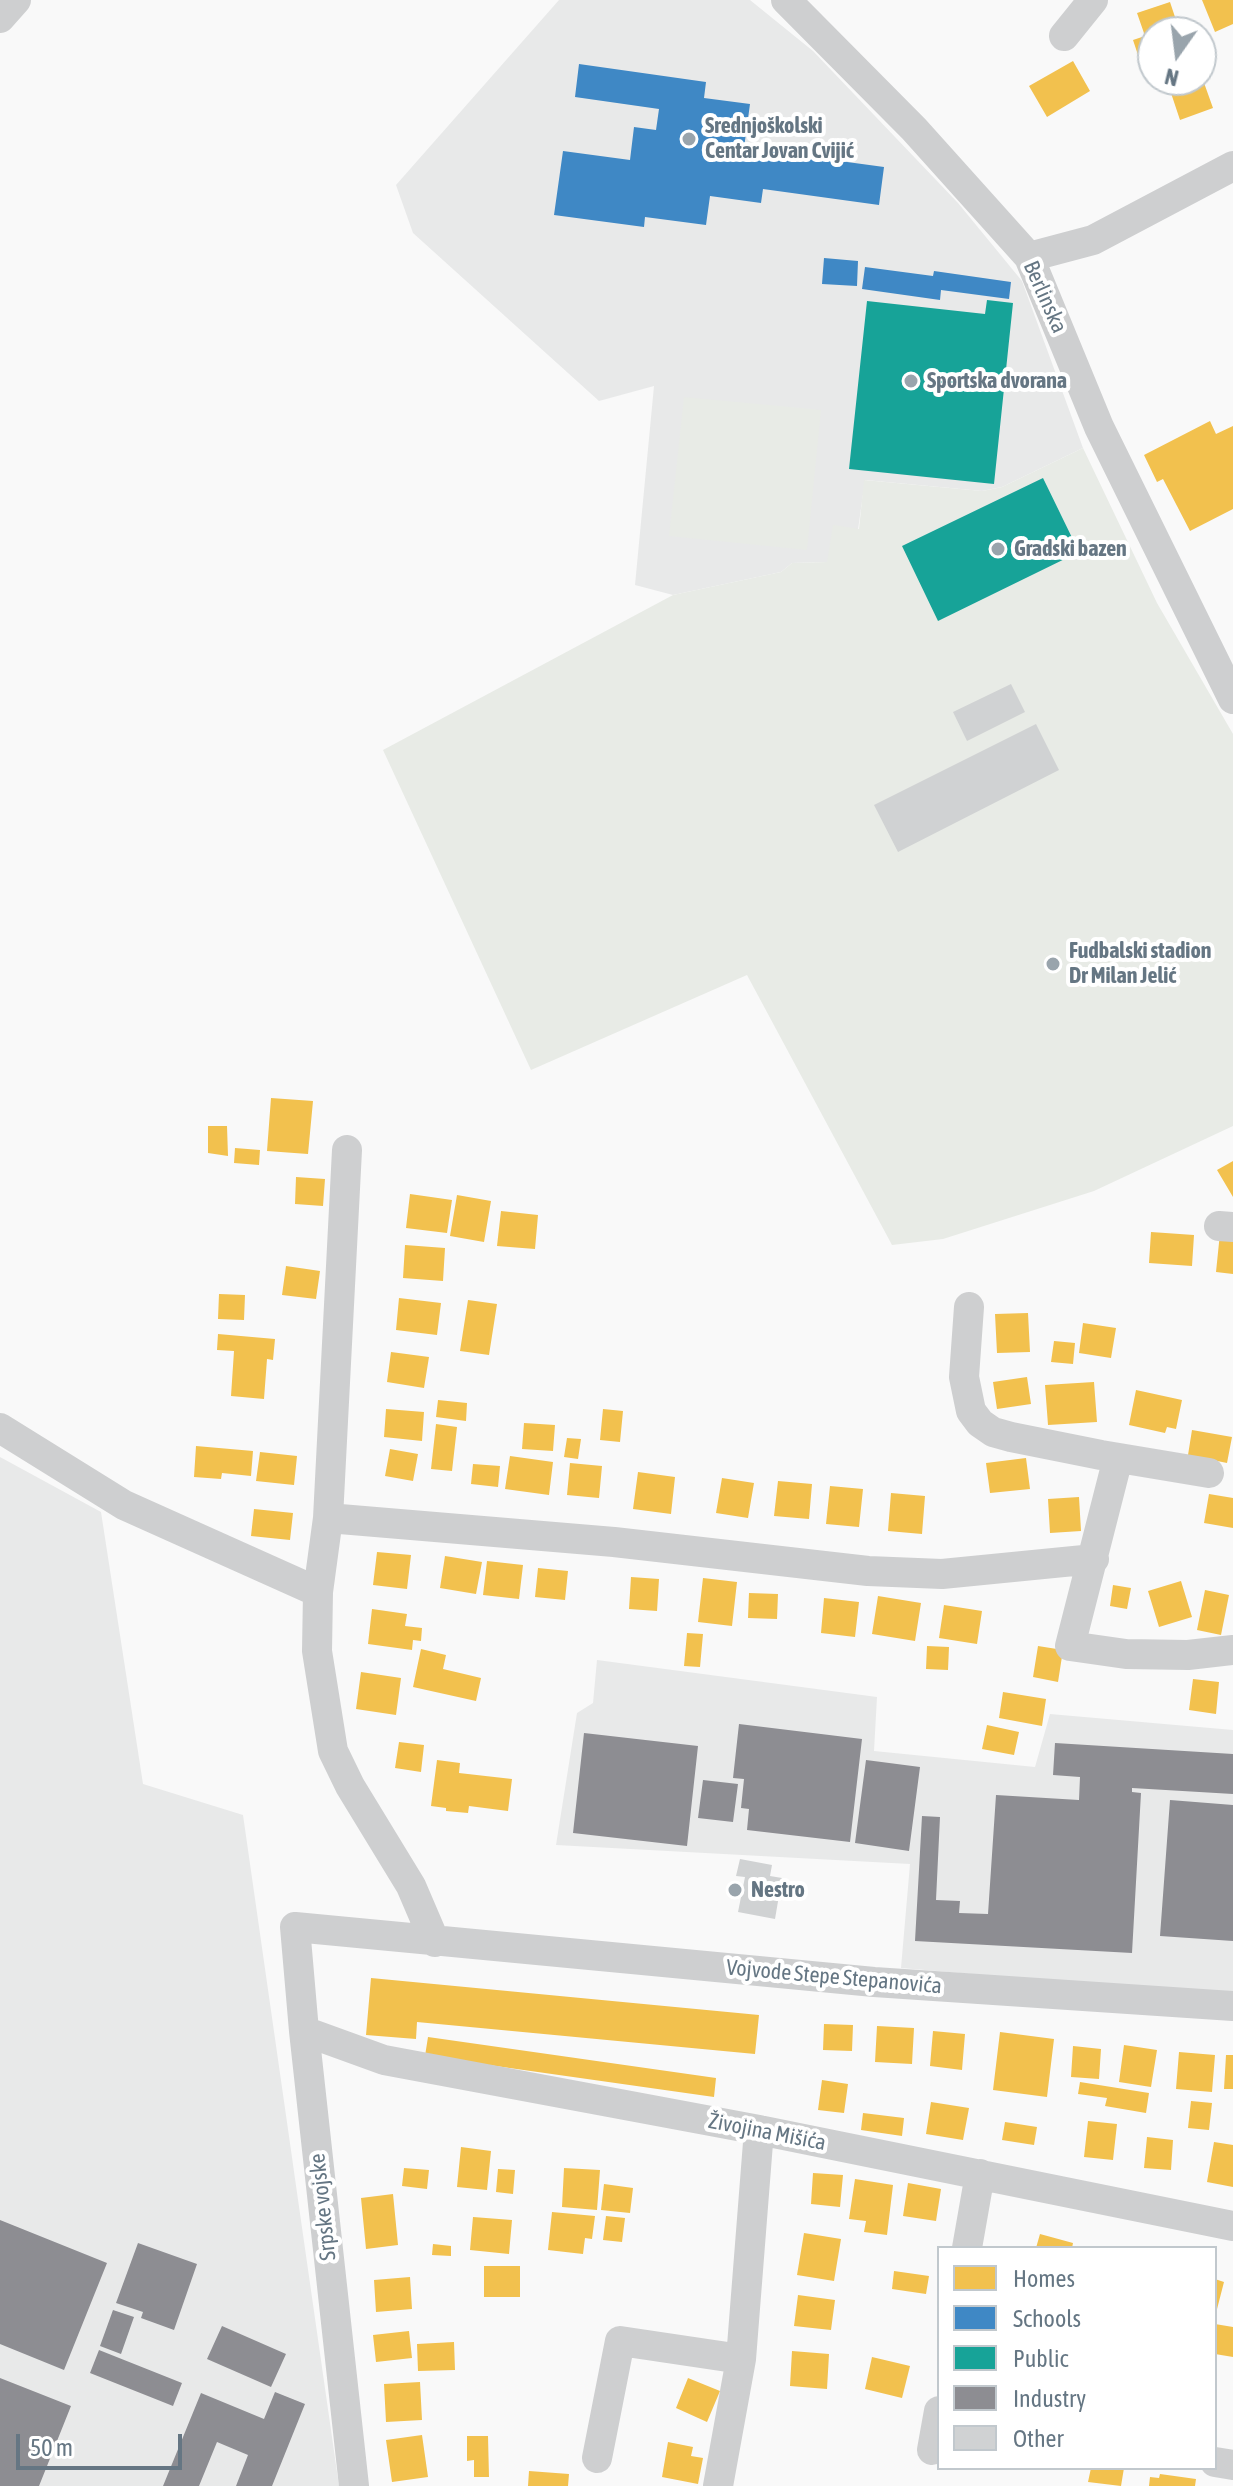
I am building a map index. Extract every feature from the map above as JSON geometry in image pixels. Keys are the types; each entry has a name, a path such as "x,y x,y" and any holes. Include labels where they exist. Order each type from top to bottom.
{"street":[{"path":"0,18 16,0"},
{"name":"Berlinska","path":"786,0 914,129 1029,257 1099,427 1221,647 1233,699"},
{"path":"1064,36 1093,0"},
{"path":"1029,257 1093,240 1233,166"},
{"path":"347,1150 328,1518 318,1592 317,1651 333,1751 350,1786 411,1886 435,1942"},
{"path":"969,1307 964,1377 971,1411 980,1423 993,1432 1209,1473"},
{"path":"0,1428 124,1505 318,1592"},
{"path":"1118,1458 1070,1646 1141,1654 1188,1655 1233,1650"},
{"path":"328,1518 614,1542 868,1571 942,1574 1094,1559"},
{"name":"Vojvode Stepe Stepanovića","path":"295,1927 874,1982 1233,2006"},
{"name":"Srpske vojske","path":"295,1927 354,2486"},
{"name":"Živojina Mišića","path":"304,2031 384,2060 759,2130 1233,2226"},
{"path":"718,2486 741,2359 759,2130"},
{"path":"967,2246 980,2174"},
{"path":"597,2458 620,2341 741,2359"},
{"path":"932,2450 937,2422"}],"shaded area":[{"path":"559,0 750,0 813,51 958,203 1022,281 1083,448 1002,487 982,491 865,480 858,530 828,562 792,563 781,572 673,595 635,585 654,386 599,401 413,233 396,185"},
{"path":"684,397 821,410 807,550 669,536"},
{"path":"1083,448 1157,603 1233,734 1233,1126 1094,1191 943,1239 892,1245 747,975 531,1070 383,750 673,595 781,572 792,563 827,562 833,525 859,529 864,480 982,491 1002,487"},
{"path":"0,1457 101,1512 143,1784 243,1815 339,2486 0,2486"},
{"path":"597,1660 877,1697 874,1751 1035,1767 1050,1714 1233,1730 1233,1996 901,1968 910,1864 556,1845 577,1713 593,1703"}],"building: Homes":[{"path":"1202,0 1233,0 1233,24 1217,31 1217,16 1208,16"},
{"path":"1170,2 1175,16 1138,16 1137,13"},
{"path":"1073,61 1090,91 1047,117 1029,86"},
{"path":"1172,96 1209,96 1213,108 1180,120"},
{"path":"1210,421 1216,434 1233,426 1233,509 1190,531 1163,479 1157,482 1144,455"},
{"path":"271,1098 313,1101 308,1154 267,1151"},
{"path":"208,1126 227,1126 228,1156 208,1153"},
{"path":"235,1148 260,1150 259,1165 234,1163"},
{"path":"1233,1161 1233,1197 1217,1170"},
{"path":"296,1177 325,1179 323,1206 295,1204"},
{"path":"410,1194 452,1200 447,1233 406,1228"},
{"path":"457,1195 491,1201 484,1242 450,1236"},
{"path":"501,1211 538,1215 535,1249 497,1246"},
{"path":"1151,1232 1194,1235 1192,1266 1149,1263"},
{"path":"1220,1233 1233,1234 1233,1274 1216,1272"},
{"path":"405,1245 445,1248 443,1281 403,1278"},
{"path":"286,1266 320,1271 316,1299 282,1295"},
{"path":"219,1294 245,1295 244,1320 218,1319"},
{"path":"399,1298 441,1303 437,1335 396,1330"},
{"path":"468,1300 497,1304 489,1355 460,1351"},
{"path":"1028,1313 1030,1352 997,1353 995,1314"},
{"path":"1083,1323 1116,1328 1111,1358 1079,1353"},
{"path":"218,1334 275,1339 273,1360 267,1359 264,1399 231,1396 234,1351 217,1350"},
{"path":"1054,1341 1075,1343 1073,1364 1051,1362"},
{"path":"391,1352 429,1357 424,1388 387,1382"},
{"path":"1027,1377 1031,1404 997,1409 993,1382"},
{"path":"1094,1382 1097,1422 1048,1425 1045,1385"},
{"path":"1136,1390 1182,1400 1176,1429 1167,1427 1165,1433 1129,1425"},
{"path":"438,1400 467,1403 466,1421 436,1417"},
{"path":"386,1409 424,1412 422,1441 384,1437"},
{"path":"603,1409 623,1411 620,1442 600,1440"},
{"path":"524,1423 555,1425 553,1451 522,1449"},
{"path":"436,1424 457,1427 452,1471 431,1469"},
{"path":"1192,1430 1232,1437 1227,1463 1188,1455"},
{"path":"567,1438 581,1439 578,1459 564,1457"},
{"path":"196,1446 253,1451 251,1476 222,1473 221,1479 194,1477"},
{"path":"390,1449 418,1454 413,1481 385,1476"},
{"path":"260,1452 297,1456 294,1485 256,1481"},
{"path":"510,1456 553,1462 549,1495 505,1489"},
{"path":"1026,1458 1030,1489 990,1493 986,1463"},
{"path":"570,1463 602,1466 599,1498 567,1495"},
{"path":"473,1464 500,1466 498,1487 471,1484"},
{"path":"638,1472 675,1477 671,1514 633,1509"},
{"path":"722,1478 754,1483 748,1518 716,1513"},
{"path":"778,1481 812,1484 809,1519 774,1516"},
{"path":"830,1486 863,1489 859,1527 826,1524"},
{"path":"891,1493 925,1496 922,1534 888,1531"},
{"path":"1209,1494 1233,1498 1233,1528 1204,1523"},
{"path":"1079,1497 1081,1531 1050,1533 1048,1499"},
{"path":"254,1509 293,1513 290,1540 251,1536"},
{"path":"377,1552 411,1555 407,1589 373,1585"},
{"path":"445,1556 482,1562 476,1594 440,1588"},
{"path":"487,1561 523,1565 519,1599 483,1595"},
{"path":"538,1568 568,1571 565,1600 535,1597"},
{"path":"631,1577 659,1579 657,1611 629,1609"},
{"path":"703,1578 737,1582 732,1626 698,1622"},
{"path":"1181,1581 1192,1617 1159,1627 1148,1591"},
{"path":"1113,1585 1131,1588 1127,1609 1110,1606"},
{"path":"1205,1590 1229,1595 1221,1635 1197,1630"},
{"path":"749,1593 778,1594 777,1619 748,1618"},
{"path":"878,1596 921,1603 915,1641 872,1634"},
{"path":"824,1598 859,1602 855,1637 821,1633"},
{"path":"944,1605 982,1611 977,1644 939,1638"},
{"path":"372,1609 407,1614 405,1626 422,1628 421,1641 413,1640 412,1650 368,1644"},
{"path":"687,1633 703,1634 700,1667 684,1666"},
{"path":"927,1646 949,1647 948,1670 926,1669"},
{"path":"1038,1646 1063,1650 1058,1682 1033,1677"},
{"path":"421,1649 446,1655 443,1669 481,1678 476,1701 413,1687"},
{"path":"361,1672 401,1678 396,1715 356,1709"},
{"path":"1193,1679 1219,1682 1216,1714 1189,1710"},
{"path":"1003,1692 1046,1699 1042,1726 999,1718"},
{"path":"987,1725 1019,1732 1014,1755 982,1749"},
{"path":"399,1742 424,1745 421,1772 395,1768"},
{"path":"437,1760 460,1763 459,1773 512,1779 508,1811 469,1806 468,1813 431,1806"},
{"path":"371,1978 759,2015 755,2054 417,2022 416,2039 366,2035"},
{"path":"824,2024 853,2025 852,2051 823,2050"},
{"path":"877,2026 914,2028 912,2064 875,2062"},
{"path":"933,2031 965,2034 962,2070 930,2066"},
{"path":"1000,2032 1054,2039 1047,2097 993,2090"},
{"path":"428,2037 716,2078 714,2097 425,2056"},
{"path":"1124,2045 1157,2050 1151,2087 1119,2082"},
{"path":"1073,2046 1101,2049 1099,2079 1071,2077"},
{"path":"1179,2052 1215,2055 1212,2092 1176,2089"},
{"path":"1226,2055 1233,2055 1233,2089 1224,2089"},
{"path":"822,2080 848,2084 844,2113 818,2110"},
{"path":"1080,2082 1149,2093 1146,2113 1105,2106 1107,2098 1078,2094"},
{"path":"1191,2101 1212,2103 1209,2130 1188,2128"},
{"path":"931,2102 969,2108 963,2140 926,2134"},
{"path":"863,2113 904,2118 902,2136 861,2130"},
{"path":"1088,2121 1117,2124 1113,2160 1084,2157"},
{"path":"1005,2122 1037,2127 1034,2145 1002,2140"},
{"path":"1147,2137 1173,2140 1171,2170 1144,2168"},
{"path":"1214,2142 1233,2145 1233,2187 1207,2182"},
{"path":"461,2147 491,2151 487,2190 457,2187"},
{"path":"404,2168 429,2170 427,2189 402,2186"},
{"path":"564,2168 600,2170 597,2210 562,2207"},
{"path":"498,2169 515,2170 513,2194 496,2192"},
{"path":"813,2173 843,2175 840,2207 811,2204"},
{"path":"855,2179 893,2185 887,2235 864,2232 866,2221 849,2219"},
{"path":"908,2183 941,2189 936,2221 903,2216"},
{"path":"604,2184 633,2188 630,2213 601,2210"},
{"path":"393,2194 398,2245 366,2249 361,2198"},
{"path":"552,2212 595,2216 592,2239 585,2238 583,2254 548,2250"},
{"path":"606,2216 625,2218 622,2242 603,2240"},
{"path":"473,2217 512,2220 509,2254 470,2250"},
{"path":"804,2233 841,2239 834,2281 797,2275"},
{"path":"1040,2234 1073,2243 1072,2246 1037,2246"},
{"path":"433,2244 451,2246 451,2256 432,2255"},
{"path":"484,2266 520,2266 520,2297 484,2297"},
{"path":"894,2271 929,2276 926,2294 892,2289"},
{"path":"410,2277 412,2309 376,2312 374,2280"},
{"path":"1217,2280 1224,2282 1217,2309"},
{"path":"798,2295 835,2300 831,2330 794,2326"},
{"path":"1217,2324 1233,2327 1233,2357 1217,2354"},
{"path":"409,2331 412,2358 376,2362 373,2335"},
{"path":"454,2342 455,2370 418,2371 417,2344"},
{"path":"792,2351 829,2354 827,2389 790,2386"},
{"path":"872,2357 910,2366 902,2398 865,2389"},
{"path":"688,2378 720,2391 707,2422 676,2408"},
{"path":"420,2382 422,2420 386,2422 384,2384"},
{"path":"422,2435 428,2477 392,2482 386,2440"},
{"path":"467,2436 488,2436 489,2477 474,2477 474,2460 467,2461"},
{"path":"668,2442 693,2447 691,2456 703,2458 698,2484 662,2477"},
{"path":"1091,2470 1124,2470 1121,2486 1088,2482"},
{"path":"529,2471 569,2474 568,2486 528,2486"},
{"path":"1160,2474 1196,2479 1195,2486 1149,2486 1150,2477 1159,2478"}],"building: Schools":[{"name":"Srednjoškolski Centar Jovan Cvijić","path":"579,64 706,82 704,98 750,104 744,148 884,167 879,205 763,189 761,203 710,196 706,225 645,217 644,227 554,215 563,151 630,160 634,127 656,130 659,109 575,97"},
{"path":"824,258 858,261 857,286 822,284"},
{"path":"865,267 933,276 934,271 1011,282 1009,299 941,290 940,300 862,289"}],"building: Public":[{"path":"987,300 1013,303 994,484 849,469 867,301 985,314"},
{"path":"1043,478 1079,552 938,621 902,546"}],"building: Industry":[{"path":"739,1724 862,1739 850,1842 747,1830 749,1809 741,1808 744,1779 733,1778"},
{"path":"584,1733 698,1746 687,1846 573,1833"},
{"path":"1055,1743 1233,1754 1233,1794 1132,1788 1132,1792 1141,1793 1132,1953 915,1941 922,1816 940,1817 936,1900 960,1901 959,1913 988,1914 996,1795 1079,1800 1080,1777 1053,1775"},
{"path":"866,1760 920,1767 909,1851 855,1843"},
{"path":"703,1780 738,1784 733,1822 698,1818"},
{"path":"1170,1800 1233,1805 1233,1941 1160,1936"},
{"path":"0,2220 107,2263 64,2370 0,2344"},
{"path":"138,2243 197,2264 174,2330 141,2318 143,2312 116,2303"},
{"path":"113,2310 134,2317 121,2354 100,2346"},
{"path":"222,2326 286,2354 271,2387 207,2359"},
{"path":"99,2350 182,2383 173,2406 90,2373"},
{"path":"0,2378 71,2406 39,2486 0,2486"},
{"path":"275,2392 305,2404 272,2486 236,2486 248,2455 217,2442 199,2486 163,2486 201,2393 264,2419"}],"building: Other":[{"path":"1011,684 1025,712 967,741 953,712"},
{"path":"1036,724 1059,770 898,852 874,805"},
{"path":"740,1859 772,1865 770,1876 782,1878 775,1919 738,1912 745,1877 736,1876"}],"place":[{"name":"Srednjoškolski Centar Jovan Cvijić","path":"689,139"},
{"name":"Sportska dvorana","path":"911,381"},
{"name":"Gradski bazen","path":"998,549"},
{"name":"Fudbalski stadion Dr Milan Jelić","path":"1053,964"},
{"name":"Nestro","path":"735,1890"}]}
